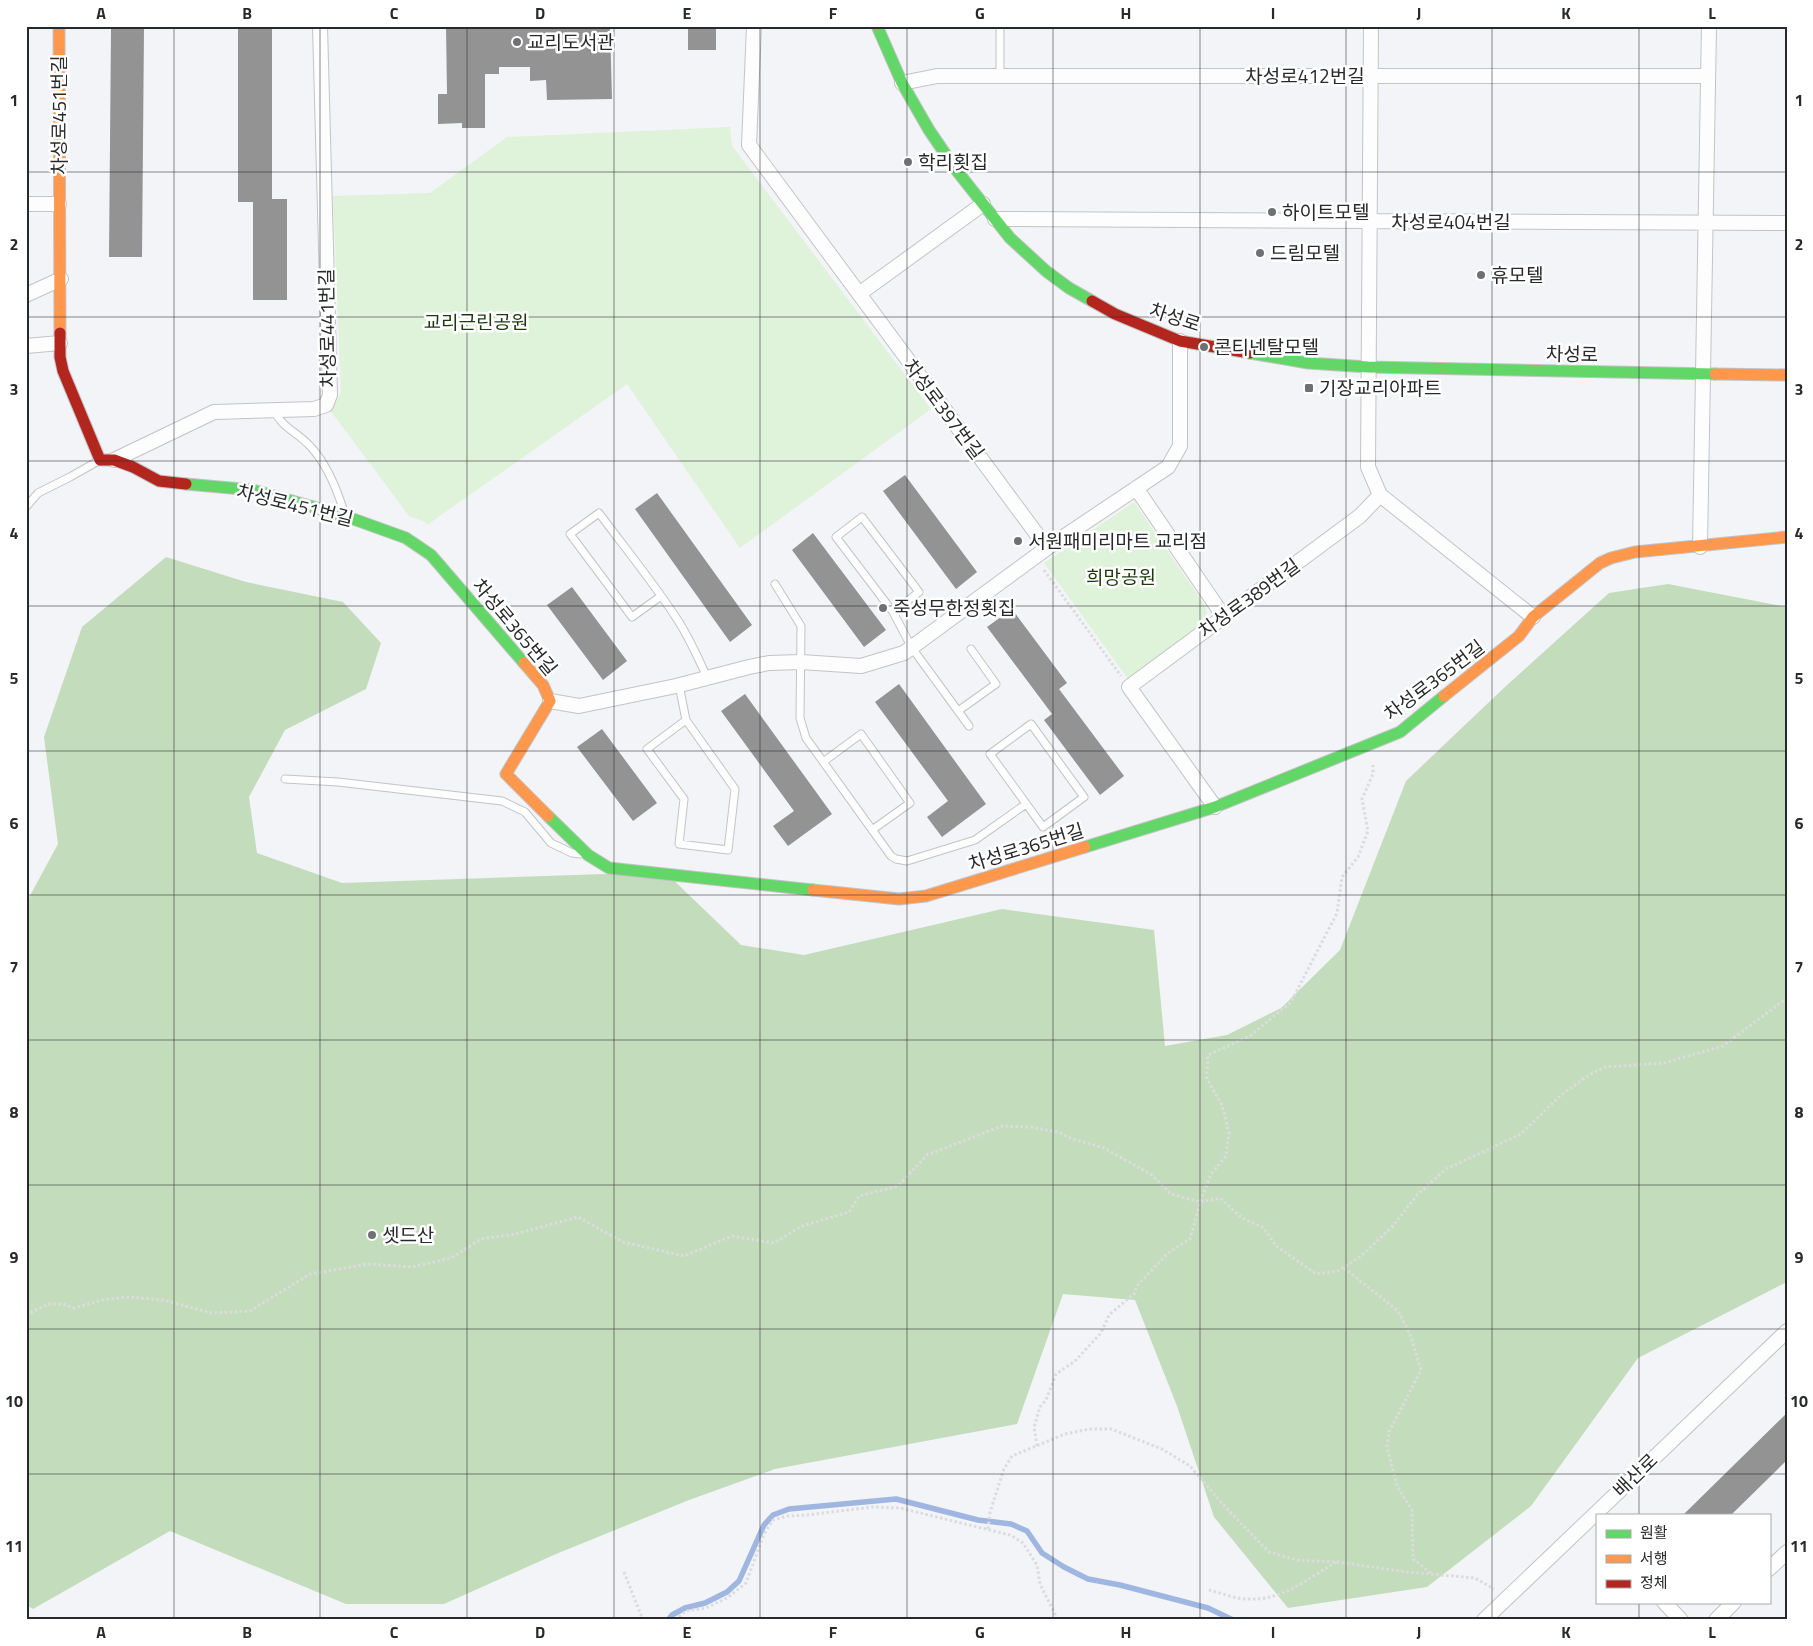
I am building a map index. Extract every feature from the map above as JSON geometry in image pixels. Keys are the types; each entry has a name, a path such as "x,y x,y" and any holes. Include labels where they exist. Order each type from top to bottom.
{"street":[{"name":"차성로451번길","path":"59,26 60,356 64,371 107,460 133,468 159,481 253,490 345,516 406,538 431,555"},
{"name":"차성로441번길","path":"107,460 214,412 314,409 326,405 330,395 320,26"},
{"name":"차성로397번길","path":"754,26 749,145 1047,548"},
{"name":"차성로","path":"877,26 902,83 929,130 983,204 1025,252 1069,288 1115,314 1180,341 1308,363 1368,367 1787,375"},
{"path":"1371,26 1368,467 1380,495 1533,616"},
{"path":"1700,547 1708,26"},
{"name":"차성로412번길","path":"902,83 937,76 1708,76"},
{"path":"26,204 59,204"},
{"path":"859,294 983,204"},
{"name":"차성로404번길","path":"995,219 1787,223"},
{"path":"26,295 60,279"},
{"path":"550,701 579,706 770,663 801,662 861,666 904,654 1047,548 1168,467 1180,446 1180,341"},
{"path":"26,346 60,343"},
{"path":"1136,488 1224,617"},
{"name":"차성로389번길","path":"1128,687 1360,516 1380,495"},
{"name":"차성로365번길","path":"431,555 543,685 550,701 506,774 588,856 609,868 898,899 941,892 1215,807 1400,732 1519,636 1533,616 1600,563 1610,558 1623,554 1787,537"},
{"path":"1128,687 1215,807"},
{"name":"배산로","path":"1484,1620 1787,1331"},
{"path":"1587,1521 1596,1531"},
{"path":"1770,1568 1787,1552"},
{"path":"1666,1604 1681,1620"},
{"path":"1716,1620 1732,1604"}],"lane":[{"path":"1000,26 1000,76"},
{"path":"274,410 278,420 310,446 319,459 337,486 345,516"},
{"path":"26,507 38,493 107,460"},
{"path":"660,596 632,617 570,534 599,513 677,619 707,677"},
{"path":"893,612 919,592 862,517 836,537 893,612 912,648 969,726"},
{"path":"775,584 801,626 800,711 802,728 806,738 891,856 907,861 975,840 1026,804"},
{"path":"958,711 996,684 971,649"},
{"path":"679,685 686,720 735,789 728,850 679,844 684,800 647,749 686,720"},
{"path":"1031,724 1084,797 1043,827 1026,804 990,754 1031,724"},
{"path":"824,762 861,734 910,803 872,830"},
{"path":"285,779 338,782 502,801 526,812 551,843 572,853 588,856"}],"path":[{"path":"1034,558 1128,687"},
{"path":"1037,1446 1034,1427 1040,1408 1046,1400 1056,1374 1075,1361 1101,1333 1109,1315 1135,1293 1136,1287 1168,1253 1190,1239 1200,1202 1211,1174 1226,1156 1230,1133 1222,1105 1207,1079 1208,1055 1250,1036 1291,1002 1338,914 1342,877 1358,857 1368,831 1362,799 1374,774 1372,752 1369,744"},
{"path":"26,1315 48,1304 63,1304 74,1308 127,1296 163,1300 211,1313 250,1311 310,1274 369,1264 412,1267 451,1258 481,1239 515,1234 578,1217 624,1242 684,1256 732,1236 774,1243 802,1226 849,1212 859,1196 898,1186 927,1155 1002,1126 1030,1127 1058,1132 1072,1139 1104,1148 1152,1174 1171,1194 1200,1202 1220,1198 1242,1218 1264,1228 1276,1246 1316,1274 1338,1271 1361,1256 1392,1227 1417,1195 1446,1169 1521,1134 1561,1095 1589,1075 1605,1067 1664,1062 1723,1046 1787,998"},
{"path":"1344,1268 1398,1311 1410,1334 1421,1370 1390,1432 1387,1447 1396,1486 1412,1510 1413,1559 1432,1574"},
{"path":"988,1528 989,1516 1004,1469 1012,1456 1065,1434 1089,1429 1110,1429 1162,1449 1190,1466 1228,1510 1269,1552 1297,1560 1337,1562 1475,1578 1499,1592 1506,1599"},
{"path":"676,1620 686,1611 706,1608 727,1598 746,1583 764,1534 773,1520 787,1516 873,1507 900,1508 988,1528 1010,1535 1023,1543 1036,1565 1040,1584 1058,1620"},
{"path":"1209,1590 1246,1600 1269,1599 1293,1590 1337,1562"},
{"path":"624,1572 643,1620"}],"green space":[{"name":"교리근린공원","path":"730,127 732,146 931,409 740,548 627,384 427,525 425,522 409,516 330,410 341,392 333,196 430,193 507,137"},
{"name":"희망공원","path":"1134,502 1204,604 1207,612 1200,626 1128,679 1044,563"},
{"path":"166,557 246,582 343,602 381,643 366,689 285,730 249,797 257,853 342,883 665,872 741,945 804,955 1002,909 1154,930 1165,1046 1227,1035 1281,1008 1340,950 1406,781 1506,686 1609,593 1668,584 1787,607 1787,1282 1638,1358 1531,1506 1427,1587 1288,1608 1214,1517 1177,1406 1135,1300 1063,1294 1017,1424 775,1469 689,1500 556,1554 444,1604 346,1604 170,1531 33,1609 26,1605 26,903 58,844 44,737 82,627"}],"building":[{"path":"238,26 272,26 272,199 287,199 287,300 253,300 253,202 238,202"},
{"path":"446,26 610,26 612,99 547,100 546,80 530,81 530,67 499,67 499,74 485,74 485,128 462,128 462,123 438,124 438,94 447,94"},
{"path":"688,26 716,26 716,50 688,50"},
{"path":"111,29 144,29 142,257 109,257"},
{"path":"905,475 977,572 956,589 883,491"},
{"path":"657,493 752,625 730,642 635,509"},
{"path":"813,533 886,630 864,647 792,550"},
{"path":"572,587 627,661 603,680 547,605"},
{"path":"1012,609 1067,683 1059,689 1124,776 1100,795 1044,720 1052,714 987,627"},
{"path":"899,684 986,804 942,837 927,817 948,801 875,702"},
{"path":"745,694 832,814 788,846 773,826 794,811 721,711"},
{"path":"602,729 657,803 633,821 577,747"},
{"path":"1787,1413 1787,1460 1732,1514 1684,1514"}],"waterway":[{"path":"668,1620 672,1615 685,1608 705,1603 727,1592 739,1581 764,1525 773,1515 789,1509 896,1499 978,1520 1011,1524 1027,1531 1042,1553 1088,1579 1120,1585 1208,1608 1233,1620"}],"traffic: fast":[{"path":"877,26 902,83 929,130 957,171 1010,238 1046,271 1069,288 1092,301"},
{"path":"1250,353 1308,363 1368,367 1715,374"},
{"path":"186,484 253,490 345,516 406,538 431,555 524,663"},
{"path":"1085,847 1215,807 1400,732 1444,696"},
{"path":"548,816 588,855 609,868 813,890"}],"traffic: slow":[{"path":"59,26 60,333"},
{"path":"1715,374 1787,375"},
{"path":"1444,696 1519,636 1533,617 1600,563 1635,552 1787,537"},
{"path":"524,663 543,685 550,701 506,774 548,816"},
{"path":"813,890 899,899 926,896 1085,847"}],"traffic: jam":[{"path":"1092,301 1115,314 1180,341 1250,353"},
{"path":"60,333 60,357 63,371 100,460 114,460 133,467 159,481 186,484"}],"place":[{"name":"교리도서관","path":"517,42"},
{"name":"학리횟집","path":"908,162"},
{"name":"하이트모텔","path":"1272,212"},
{"name":"드림모텔","path":"1260,253"},
{"name":"휴모텔","path":"1481,275"},
{"name":"콘티넨탈모텔","path":"1204,347"},
{"name":"기장교리아파트","path":"1309,388"},
{"name":"서원패미리마트 교리점","path":"1018,541"},
{"name":"죽성무한정횟집","path":"883,608"},
{"name":"셋드산","path":"372,1235"}]}
